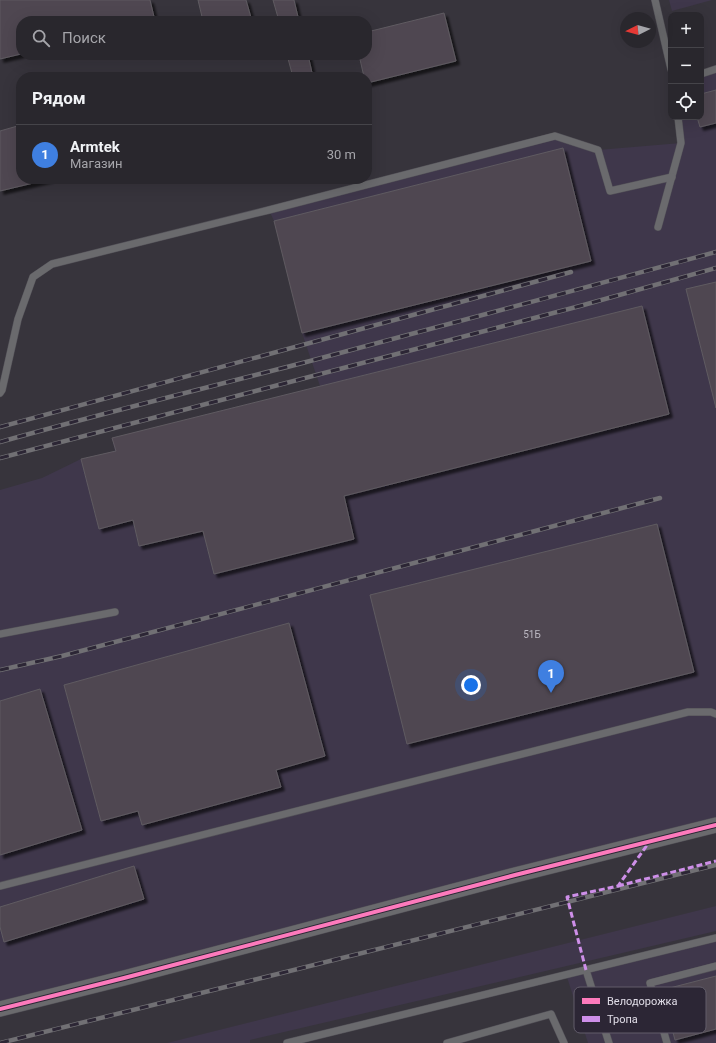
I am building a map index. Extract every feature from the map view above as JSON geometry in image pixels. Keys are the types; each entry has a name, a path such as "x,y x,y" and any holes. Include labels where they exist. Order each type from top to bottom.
{"street":[{"path":"0,1009 124,978 515,875 716,825"}],"lane":[{"path":"655,0 668,56"},
{"path":"704,73 716,69"},
{"path":"658,228 681,143 678,120"},
{"path":"372,183 556,136 598,150 610,191 672,178"},
{"path":"0,393 2,390 18,319 33,277 52,264 370,184"},
{"path":"0,634 115,612"},
{"path":"0,886 688,712 711,712 716,714"},
{"path":"287,1043 716,938"},
{"path":"651,987 650,983 716,966"},
{"path":"586,970 591,987"},
{"path":"447,1043 551,1014 564,1043"},
{"path":"606,1033 609,1043"},
{"path":"664,1033 667,1043"}],"shaded area":[{"path":"669,0 712,0 672,11"},
{"path":"716,69 716,826 0,1009 0,490 42,478 81,459 115,451 112,438 320,386 302,333 274,221 269,210 555,136 598,150 681,143 678,120 704,120 704,73"},
{"path":"716,906 716,931 250,1040 250,1043 167,1043"},
{"path":"716,938 716,1043 588,1043 585,1033 706,1033 706,987 574,987 574,999 566,974"}],"building":[{"path":"0,0 150,0 154,16 16,16 16,55 0,59"},
{"path":"198,0 246,0 251,16 202,16"},
{"path":"273,0 294,0 298,16 278,16"},
{"path":"444,13 456,61 372,82 372,72 363,72 360,60 372,60 372,31"},
{"path":"288,60 309,60 312,72 292,72"},
{"path":"716,90 716,123 700,127 698,120 704,120 704,93"},
{"path":"16,126 16,184 29,184 0,191 0,131"},
{"path":"563,148 591,261 302,333 274,221"},
{"path":"716,282 716,408 686,289"},
{"path":"642,306 669,414 344,496 354,539 214,574 203,531 139,546 133,520 99,529 81,459 116,451 112,438"},
{"path":"657,524 694,672 407,744 370,595"},
{"path":"289,623 325,756 276,770 281,787 142,825 138,811 101,821 64,685"},
{"path":"40,689 82,830 0,855 0,701"},
{"path":"134,866 144,899 4,942 0,927 0,907"},
{"path":"716,976 716,1029 706,1032 706,987 674,987"},
{"path":"673,1033 701,1033 675,1040"}],"railway":[{"path":"0,442 310,361 716,252"},
{"path":"0,458 580,306 716,268"},
{"path":"0,427 571,272"},
{"path":"0,670 62,656 660,498"},
{"path":"0,1043 716,865"}],"marked path":[{"path":"586,970 567,897 618,886 650,841"},
{"path":"618,886 716,861"}],"cycle path":[{"path":"0,1009 124,978 515,875 716,825"}],"place":[{"name":"Armtek","path":"551,693"}]}
